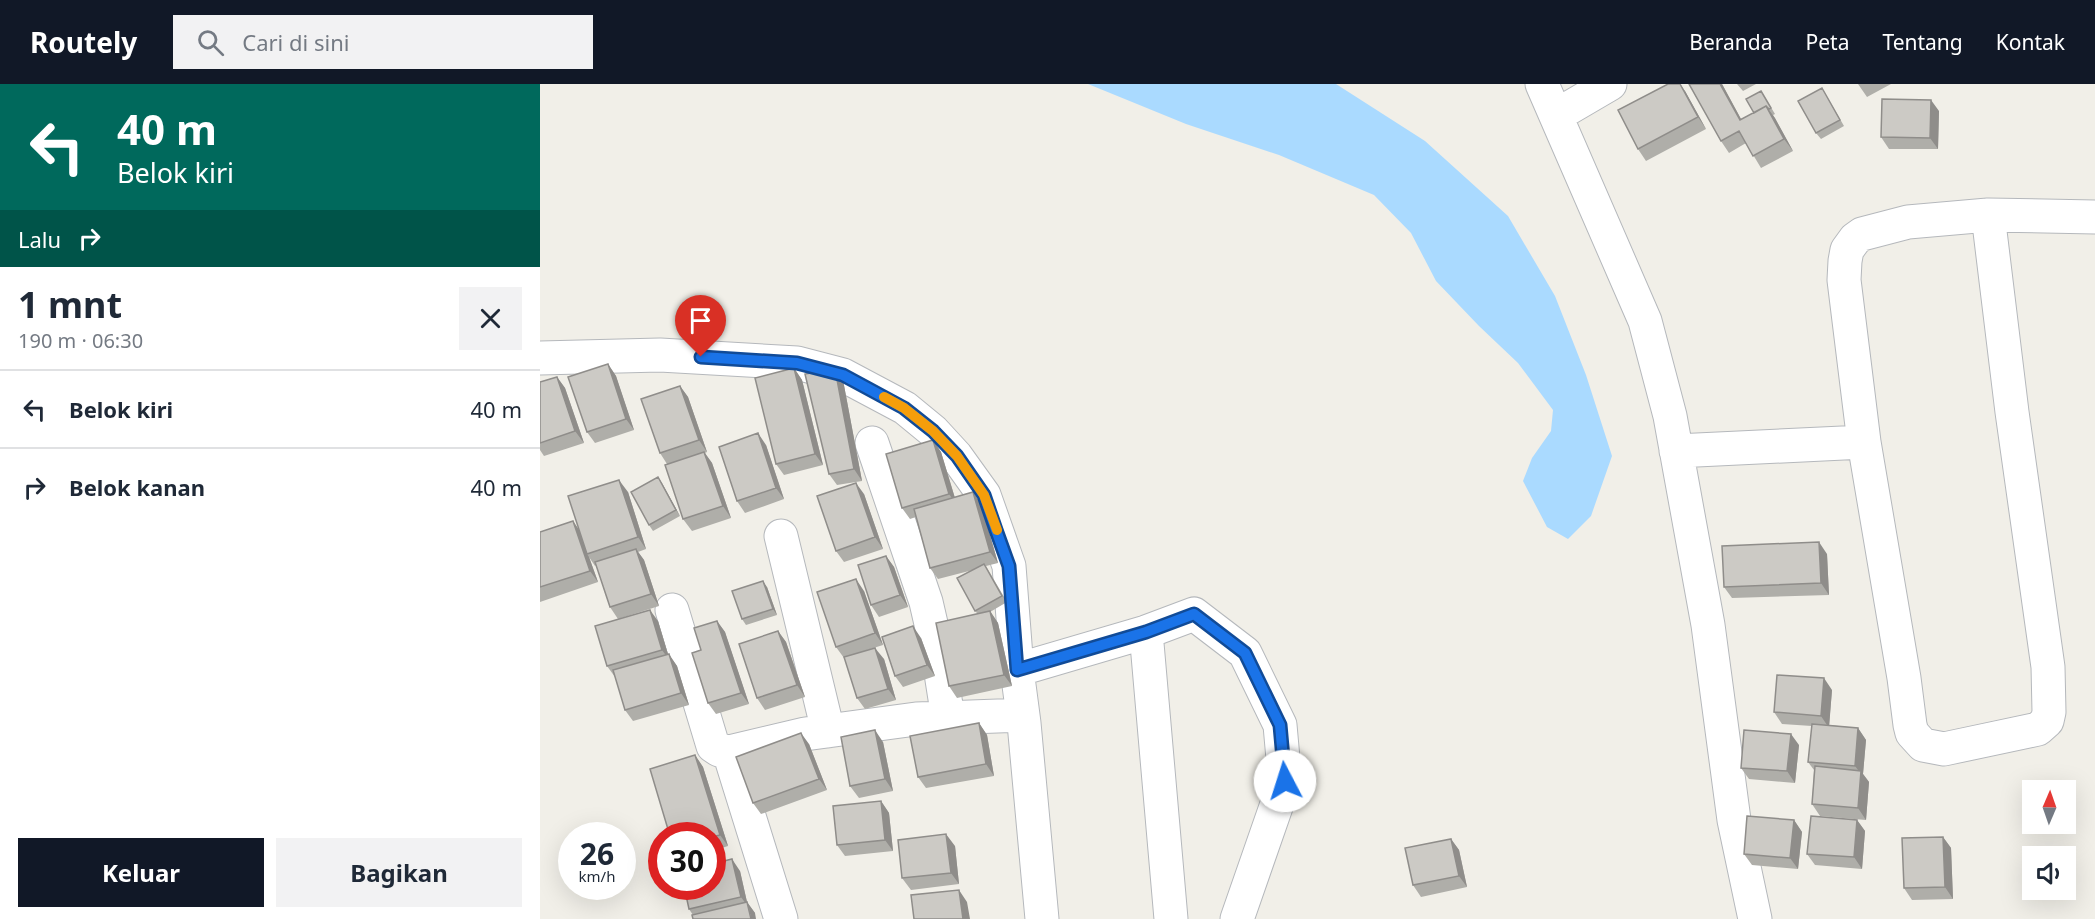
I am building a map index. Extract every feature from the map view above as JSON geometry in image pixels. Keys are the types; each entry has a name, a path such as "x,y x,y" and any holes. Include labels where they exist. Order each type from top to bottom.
{"street":[{"path":"1542,84 1645,321 1670,416 1708,625 1734,820 1755,919"},
{"path":"1557,115 1610,84"},
{"path":"1988,215 2012,412 2048,666 2049,712 2042,728 1944,749 1923,745 1912,733 1910,725 1864,442 1844,280 1848,250 1855,239 1875,229 1908,222 1988,215 2095,217"},
{"path":"540,358 660,355 797,363 843,375 904,408 933,431 957,456 984,495 1009,566 1017,670 1042,913"},
{"path":"1676,451 1864,442"},
{"path":"872,443 926,602 938,654 948,718"},
{"path":"781,536 828,731"},
{"path":"672,610 713,746 719,750 729,752 805,734 916,719 1023,715"},
{"path":"1017,670 1146,632 1194,614 1245,653 1280,725 1285,781 1237,919"},
{"path":"1146,632 1171,919"},
{"path":"729,752 781,919"}],"water":[{"path":"1088,84 1336,84 1425,141 1508,216 1555,296 1586,375 1612,456 1591,516 1568,539 1547,527 1523,481 1532,458 1551,431 1553,410 1518,363 1436,281 1411,233 1374,195 1279,155 1186,124"}],"building":[{"path":"1668,84 1680,84 1698,117 1638,149 1618,110"},
{"path":"1689,84 1720,84 1740,120 1766,106 1784,139 1753,156 1739,131 1721,141"},
{"path":"1822,88 1840,120 1816,133 1798,101"},
{"path":"1761,91 1771,108 1766,106 1754,113 1746,99"},
{"path":"1882,99 1931,100 1930,138 1881,137"},
{"path":"608,364 626,419 587,432 568,377"},
{"path":"794,368 815,454 776,464 755,378"},
{"path":"835,369 854,469 829,474 805,374"},
{"path":"557,377 575,431 540,443 540,382"},
{"path":"680,386 699,440 660,453 641,399"},
{"path":"758,433 776,488 737,501 719,447"},
{"path":"933,440 949,494 902,508 886,454"},
{"path":"704,452 723,506 683,519 665,465"},
{"path":"658,477 676,510 649,525 631,492"},
{"path":"619,480 638,537 587,554 568,496"},
{"path":"856,483 875,537 836,551 817,496"},
{"path":"973,492 990,552 930,568 914,509"},
{"path":"573,521 590,571 540,587 540,532"},
{"path":"1819,542 1821,583 1724,587 1722,546"},
{"path":"636,549 651,594 610,607 595,562"},
{"path":"886,556 900,595 871,605 858,565"},
{"path":"984,564 1002,596 975,611 957,578"},
{"path":"856,579 875,633 836,647 817,592"},
{"path":"763,581 773,609 742,619 732,591"},
{"path":"650,610 662,650 607,666 595,626"},
{"path":"990,611 1004,675 949,686 936,623"},
{"path":"717,621 741,693 708,703 692,653 701,650 694,628"},
{"path":"913,626 927,665 895,676 882,637"},
{"path":"778,631 797,685 757,698 739,644"},
{"path":"875,648 888,689 857,698 844,657"},
{"path":"669,654 681,693 625,710 613,670"},
{"path":"1777,675 1824,678 1821,716 1774,712"},
{"path":"979,723 986,764 918,777 910,736"},
{"path":"1812,724 1858,728 1855,766 1808,762"},
{"path":"875,730 885,779 850,786 841,737"},
{"path":"1744,730 1791,734 1787,771 1741,768"},
{"path":"801,733 819,779 753,803 736,757"},
{"path":"695,755 716,822 666,822 650,769"},
{"path":"1815,766 1861,771 1858,808 1812,804"},
{"path":"881,801 885,840 837,845 833,806"},
{"path":"1747,816 1794,820 1790,858 1744,854"},
{"path":"1811,816 1857,820 1854,857 1807,854"},
{"path":"946,834 951,873 902,878 898,840"},
{"path":"1943,837 1945,887 1904,888 1902,838"},
{"path":"1451,839 1459,876 1413,885 1405,848"},
{"path":"732,859 741,897 689,909 687,900 726,900 726,860"},
{"path":"959,890 963,919 914,919 911,895"},
{"path":"747,902 751,919 693,919 692,915"}],"slow traffic":[{"path":"884,397 904,408 933,431 957,456 984,495 997,530"}],"route":[{"path":"701,357 797,363 843,375 904,408 933,431 957,456 984,495 1009,566 1017,670 1146,632 1194,614 1245,653 1280,725 1285,781"}]}
